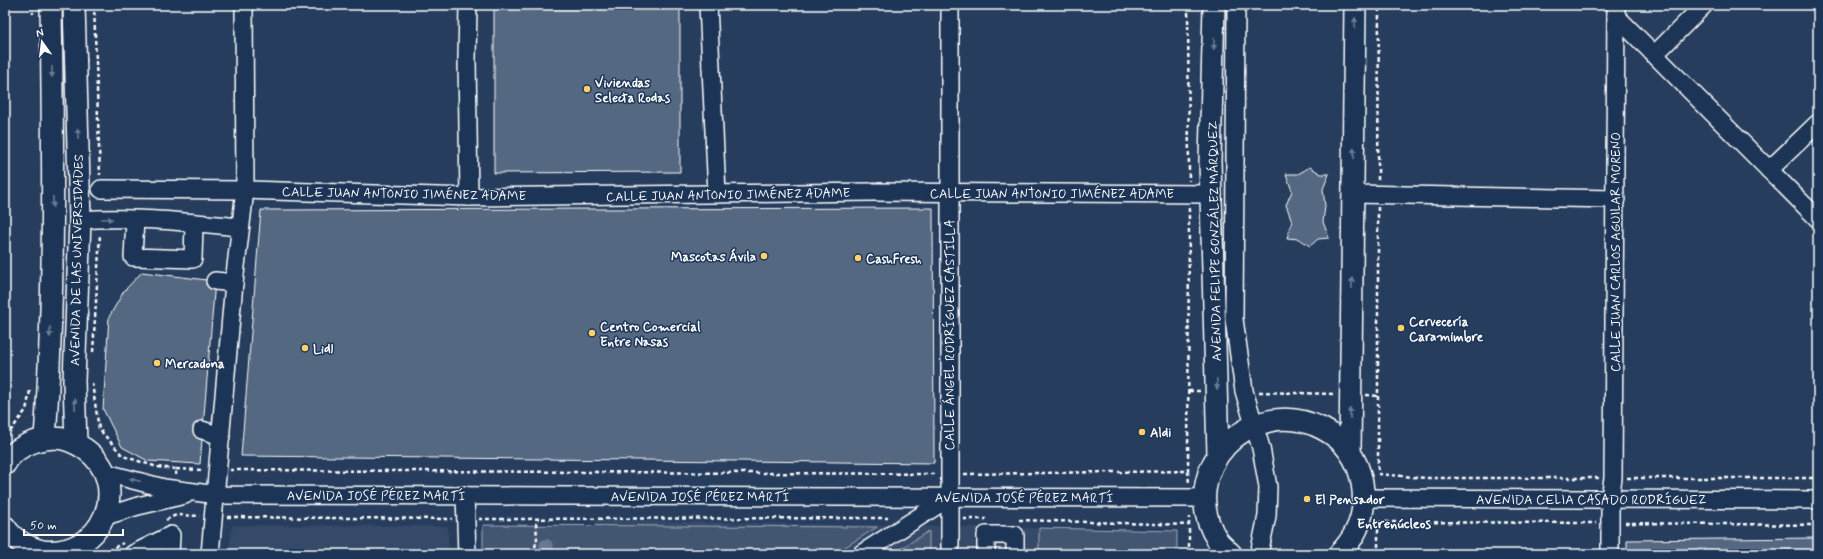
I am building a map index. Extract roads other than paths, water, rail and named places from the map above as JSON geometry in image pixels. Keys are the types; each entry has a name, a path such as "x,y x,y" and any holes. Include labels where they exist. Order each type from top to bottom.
{"main road":[{"name":"AVENIDA DE LAS UNIVERSIDADES","path":"45,438 49,379 53,213 51,5"},
{"name":"AVENIDA DE LAS UNIVERSIDADES","path":"74,5 80,220 74,381 76,443"},
{"name":"AVENIDA FELIPE GONZÁLEZ MÁRQUEZ","path":"1214,5 1210,162 1218,454"},
{"path":"1350,452 1355,5"},
{"path":"1222,550 1209,520 1197,498 1218,454 1236,435 1253,425 1284,418 1309,422 1332,434 1350,452 1360,470 1371,498 1346,551"},
{"path":"5,464 22,447 45,438 57,438 76,443 95,456 106,473 110,496 106,516 92,537 75,548 63,553 29,551 5,527"}],"street":[{"path":"210,554 217,495 234,283 240,227 246,190 244,5"},
{"path":"468,5 467,59 469,196"},
{"path":"708,5 717,194"},
{"name":"CALLE ÁNGEL RODRÍGUEZ CASTILLA","path":"950,5 950,554"},
{"path":"1236,5 1234,319 1244,391 1261,448 1268,487 1268,516 1259,554"},
{"path":"1654,55 1704,5"},
{"path":"1616,10 1654,55 1818,219"},
{"name":"CALLE JUAN CARLOS AGUILAR MORENO","path":"1610,554 1616,200 1616,10"},
{"path":"1769,170 1818,123"},
{"name":"CALLE JUAN ANTONIO JIMÉNEZ ADAME","path":"101,189 246,190 469,196 873,192 949,194 1211,194"},
{"path":"1354,194 1616,200"},
{"path":"80,220 135,220 240,227"},
{"path":"135,220 133,257 193,259 194,223"},
{"path":"215,281 234,283"},
{"path":"202,430 221,436"},
{"name":"AVENIDA JOSÉ PÉREZ MARTÍ","path":"106,473 164,488 217,495 1197,498"},
{"name":"AVENIDA JOSÉ PÉREZ MARTÍ","path":"106,516 138,506 194,493"},
{"path":"465,495 467,554"},
{"path":"861,554 950,497"},
{"name":"AVENIDA CELIA CASADO RODRÍGUEZ","path":"1371,498 1818,500"},
{"path":"133,550 172,534 170,554"},
{"path":"986,554 986,535 1016,535 1015,554"}],"waterway":[{"path":"546,546 546,554"}],"place":[{"name":"Viviendas Selecta Rodas","path":"587,89"},
{"name":"Mascotas Ávila","path":"764,256"},
{"name":"CashFresh","path":"858,258"},
{"name":"Cervecería Caramimbre","path":"1401,328"},
{"name":"Centro Comercial Entre Nasas","path":"592,333"},
{"name":"Lidl","path":"305,348"},
{"name":"Mercadona","path":"157,363"},
{"name":"Aldi","path":"1142,432"},
{"name":"El Pensador","path":"1307,499"}],"district":[{"name":"Entrenúcleos","path":"1394,523"}]}
